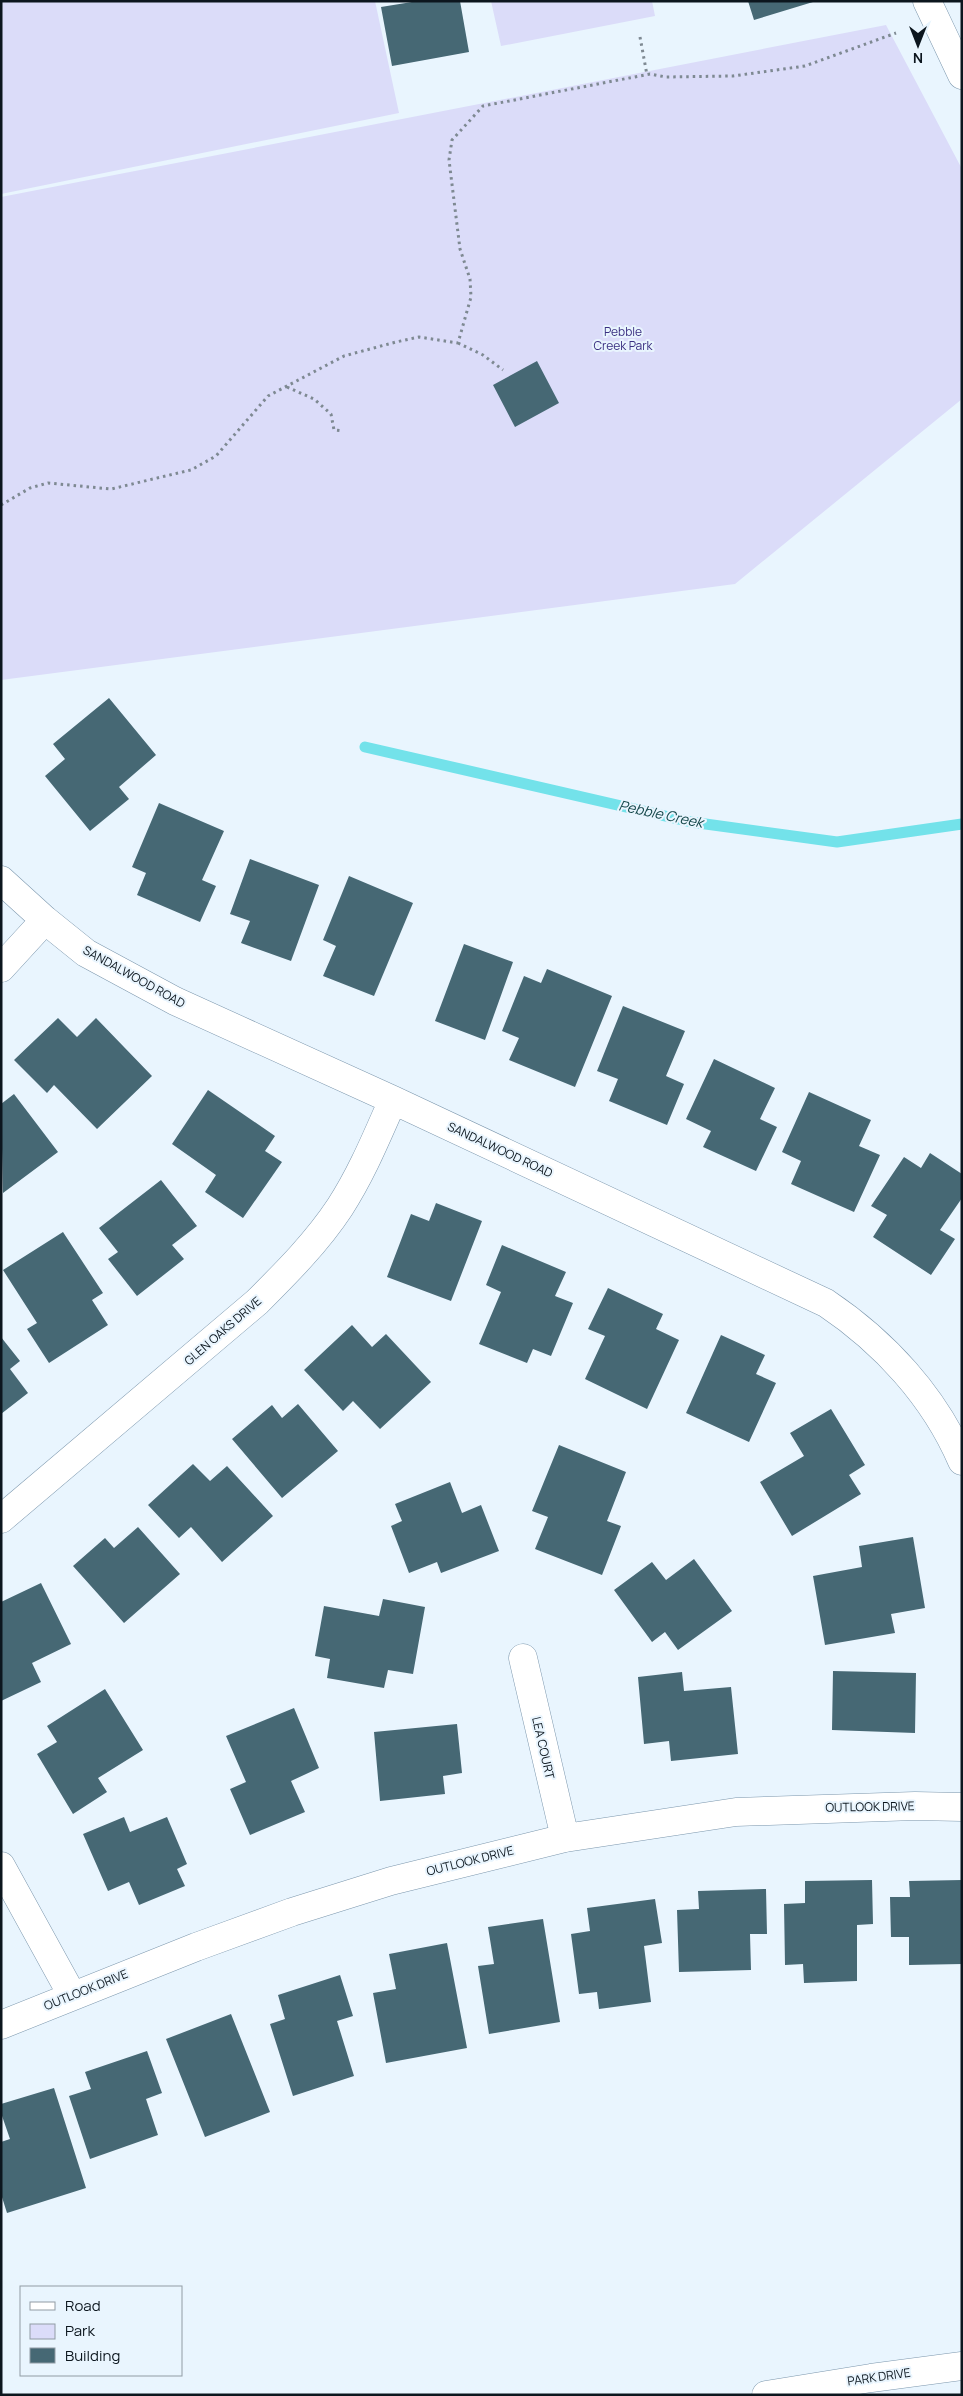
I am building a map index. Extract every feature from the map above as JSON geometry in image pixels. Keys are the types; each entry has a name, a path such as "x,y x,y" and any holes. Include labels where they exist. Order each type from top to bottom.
{"street":[{"path":"927,1 962,75"},
{"name":"SANDALWOOD ROAD","path":"1,880 45,920 86,953 175,1001 393,1100 826,1304 865,1332 903,1370 934,1410 962,1461"},
{"path":"1,968 45,920"},
{"name":"GLEN OAKS DRIVE","path":"1,1519 257,1302 300,1258 340,1207 372,1147 393,1100"},
{"name":"LEA COURT","path":"523,1658 564,1838"},
{"name":"OUTLOOK DRIVE","path":"1,2025 72,1995 292,1912 391,1881 564,1838 736,1812 850,1807 962,1807"},
{"path":"1,1866 72,1995"},
{"name":"PARK DRIVE","path":"766,2395 962,2366"}],"path":[{"path":"458,343 471,297 470,279 460,249 449,160 452,140 483,106 647,75 666,78 734,76 805,66 896,33"},
{"path":"640,37 647,75"},
{"path":"1,505 30,488 48,483 111,489 191,470 216,456 268,396 344,356 396,342 420,338 458,343 483,355 503,370"},
{"path":"286,386 314,399 331,414 334,430 343,431"}],"green space":[{"path":"1,1 375,1 399,113 1,194"},
{"path":"491,1 652,1 655,16 501,46"},
{"name":"Pebble Creek Park","path":"886,25 962,169 962,399 735,584 1,680 1,197"}],"building":[{"path":"418,1 460,1 469,52 392,66 381,7"},
{"path":"748,1 813,1 813,2 754,20"},
{"path":"537,361 559,403 515,427 493,385"},
{"path":"109,698 156,755 119,787 129,799 90,831 45,776 65,759 53,744"},
{"path":"159,803 224,831 202,880 216,886 200,922 137,895 146,873 132,867"},
{"path":"250,859 319,885 291,961 241,943 250,921 230,914"},
{"path":"349,876 413,903 374,996 323,976 336,946 323,940"},
{"path":"464,944 513,962 485,1040 435,1021"},
{"path":"547,969 612,996 575,1087 509,1060 519,1038 502,1031 524,976 541,983"},
{"path":"623,1006 685,1031 666,1076 684,1084 667,1125 609,1101 618,1079 597,1071"},
{"path":"58,1018 77,1037 96,1018 152,1076 97,1129 54,1085 47,1093 14,1060"},
{"path":"714,1059 775,1088 760,1119 777,1127 756,1171 703,1147 711,1131 686,1119"},
{"path":"208,1090 275,1136 265,1151 282,1162 243,1218 205,1192 216,1175 172,1144"},
{"path":"809,1092 871,1120 859,1146 880,1155 854,1212 791,1184 801,1161 782,1152"},
{"path":"14,1094 58,1152 3,1193 1,1104"},
{"path":"930,1153 962,1174 962,1198 940,1230 955,1239 931,1275 873,1237 887,1215 871,1206 904,1157 921,1168"},
{"path":"161,1180 197,1226 172,1245 184,1259 137,1296 108,1259 118,1252 99,1228"},
{"path":"436,1203 482,1221 451,1301 387,1277 411,1214 429,1221"},
{"path":"63,1232 103,1293 92,1300 108,1325 49,1363 27,1329 37,1323 3,1270"},
{"path":"502,1245 566,1272 555,1296 573,1303 551,1356 533,1349 527,1363 479,1344 501,1292 486,1285"},
{"path":"608,1288 663,1314 656,1329 679,1340 647,1409 585,1379 605,1336 588,1329"},
{"path":"352,1325 372,1347 386,1334 431,1382 380,1429 353,1401 343,1411 304,1370"},
{"path":"721,1335 765,1355 756,1374 776,1383 749,1442 686,1413"},
{"path":"1,1337 20,1361 10,1369 28,1393 1,1414"},
{"path":"298,1404 338,1451 282,1498 232,1439 272,1405 282,1418"},
{"path":"831,1409 865,1465 849,1475 861,1494 792,1536 760,1482 804,1456 790,1433"},
{"path":"559,1445 626,1472 607,1521 621,1526 602,1575 535,1549 548,1517 532,1511"},
{"path":"193,1464 210,1481 227,1466 273,1516 222,1562 191,1527 179,1538 148,1505"},
{"path":"450,1482 462,1513 481,1505 499,1551 441,1573 437,1562 409,1573 391,1526 402,1521 395,1504"},
{"path":"138,1527 180,1574 124,1623 73,1566 105,1538 114,1548"},
{"path":"913,1537 925,1608 891,1614 895,1633 825,1645 813,1576 862,1567 859,1546"},
{"path":"694,1559 732,1611 678,1650 665,1632 652,1642 614,1590 652,1562 666,1580"},
{"path":"41,1583 71,1644 32,1663 41,1682 1,1701 1,1602"},
{"path":"383,1599 425,1607 413,1674 388,1670 384,1688 327,1678 330,1659 315,1656 324,1606 379,1616"},
{"path":"833,1671 916,1673 915,1733 832,1730"},
{"path":"682,1672 684,1691 731,1687 738,1754 671,1761 669,1741 644,1744 638,1677"},
{"path":"105,1689 143,1750 98,1778 107,1792 73,1814 37,1754 57,1742 47,1726"},
{"path":"294,1708 319,1768 291,1781 305,1812 250,1835 230,1789 246,1782 226,1736"},
{"path":"457,1724 462,1773 443,1776 445,1794 380,1801 374,1732"},
{"path":"124,1817 130,1832 167,1817 187,1864 177,1869 185,1886 139,1905 129,1882 108,1891 83,1834"},
{"path":"872,1880 873,1924 857,1925 857,1981 804,1983 803,1964 785,1965 784,1904 805,1903 805,1881"},
{"path":"962,1880 962,1964 909,1965 909,1937 891,1937 890,1897 910,1897 909,1881"},
{"path":"766,1889 767,1934 750,1934 751,1970 679,1972 677,1910 699,1909 698,1891"},
{"path":"655,1899 662,1943 644,1946 651,2002 599,2009 597,1992 579,1994 571,1934 590,1931 587,1908"},
{"path":"543,1919 560,2022 489,2034 478,1966 494,1964 488,1927"},
{"path":"447,1943 467,2048 386,2063 373,1993 396,1989 389,1954"},
{"path":"340,1975 353,2016 337,2021 354,2076 293,2096 270,2024 285,2019 278,1995"},
{"path":"231,2014 270,2112 205,2137 166,2039"},
{"path":"147,2051 162,2093 146,2099 158,2135 90,2159 69,2096 91,2089 85,2072"},
{"path":"54,2088 86,2188 7,2213 1,2194 1,2142 10,2139 1,2113 1,2104"}],"waterway":[{"name":"Pebble Creek","path":"365,747 691,822 837,842 962,824"}]}
